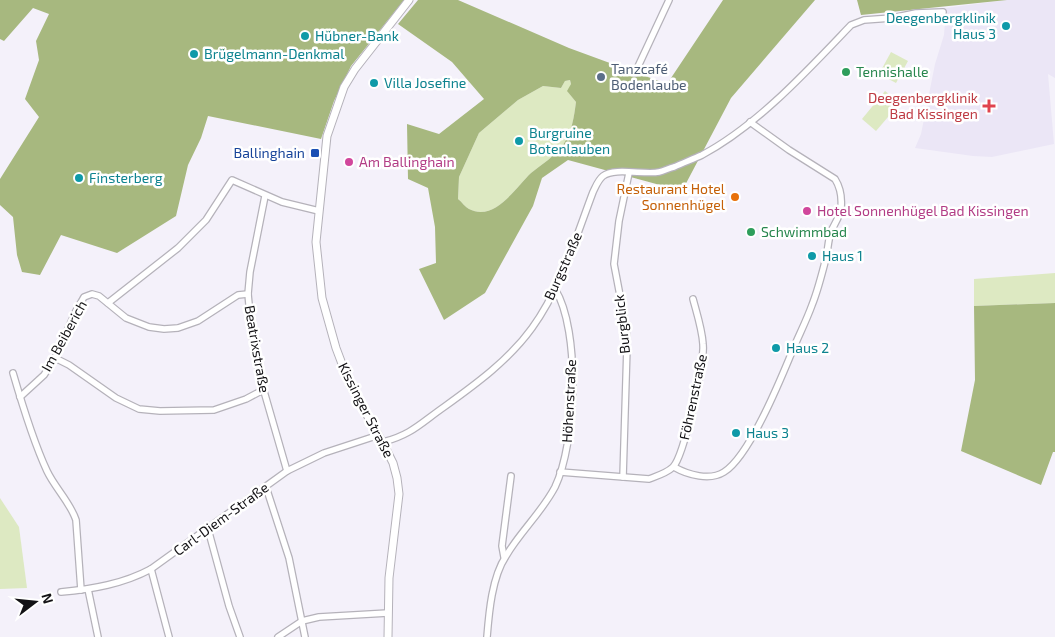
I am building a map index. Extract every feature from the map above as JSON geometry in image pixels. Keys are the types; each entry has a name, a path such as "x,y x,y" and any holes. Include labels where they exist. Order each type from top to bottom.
{"street":[{"name":"Kissinger Straße","path":"388,637 389,578 399,494 397,478 393,463 381,439 350,385 336,348 319,280 316,242 327,136 344,87 355,69 409,0"},
{"path":"635,73 670,0"},
{"name":"Burgstraße","path":"381,439 397,439 415,430 492,370 533,328 555,289 598,181 608,173 616,171 629,173 660,172 701,155 750,122 769,106 803,75 852,25 864,20 892,18 916,13 943,12"},
{"path":"560,472 649,479 663,474 674,466 681,471 711,476 724,472 733,464 746,445 778,384 812,305 826,259 831,233 840,216 842,207 839,186 835,179 789,150 750,122"},
{"name":"Burgblick","path":"623,477 627,347 626,327 614,264 619,221 629,173"},
{"path":"108,303 178,248 206,220 232,180 265,196 319,211"},
{"name":"Beatrixstraße","path":"265,196 250,272 248,294 252,336 263,390 287,471"},
{"name":"Höhenstraße","path":"487,637 494,587 504,557 554,488 560,472 570,430 573,375 571,351 563,305 555,289"},
{"name":"Im Beiberich","path":"20,397 44,375 55,358 84,297 92,294 99,296 126,318 149,327 164,329 178,328 198,321 238,295 248,294"},
{"name":"Föhrenstraße","path":"674,466 696,395 704,346 693,299"},
{"path":"55,358 70,365 116,398 139,409 160,411 214,410 246,399 263,390"},
{"path":"13,372 47,472 73,512 76,520 84,589 98,637"},
{"name":"Carl-Diem-Straße","path":"61,592 121,582 138,576 208,529 287,471 324,453 381,439"},
{"name":"Höhenstraße","path":"504,557 502,546 511,476"},
{"path":"266,487 289,558 305,637"},
{"path":"208,529 229,606 240,637"},
{"path":"151,569 169,637"},
{"path":"278,637 302,621 319,617 388,613"}],"shaded area":[{"name":"Deegenbergklinik Bad Kissingen","path":"1006,0 1055,0 1055,78 1048,74 1054,144 992,157 915,148 921,134 935,64 944,35 946,8"}],"green space":[{"path":"0,0 404,0 351,66 334,101 321,139 208,116 201,138 188,165 176,216 117,253 61,235 40,275 22,272 17,255 13,217 0,205 0,179 39,117 25,99 39,60 36,41 49,14 33,8 4,41 0,39"},
{"path":"418,0 458,0 569,48 667,84 723,0 815,0 731,98 682,191 568,160 542,178 533,206 485,293 444,320 419,269 436,263 435,227 428,188 408,179 407,124 439,134 484,99 452,62 398,24","holes":["570,80 571,84 567,91 576,102 569,135 560,149 531,173 504,202 496,207 478,212 466,207 458,199 459,177 479,133 518,100 543,86 561,88 565,81"]},
{"path":"857,0 1007,0 861,15"},
{"path":"891,52 908,61 896,83 879,74"},
{"path":"570,80 571,84 568,92 576,102 571,130 560,149 531,173 504,202 496,207 478,212 466,207 458,199 459,177 479,133 518,100 543,86 561,88 565,81"},
{"path":"885,91 900,103 876,131 862,119"},
{"path":"1055,273 1055,303 974,306 974,279"},
{"path":"1055,303 1055,452 1053,452 1041,485 961,451 975,380 974,306"},
{"path":"0,498 19,527 27,588 0,589"}],"place":[{"name":"Deegenbergklinik Haus 3","path":"1006,26"},
{"name":"Hübner-Bank","path":"305,36"},
{"name":"Brügelmann-Denkmal","path":"194,54"},
{"name":"Tennishalle","path":"846,72"},
{"name":"Tanzcafé Bodenlaube","path":"601,77"},
{"name":"Villa Josefine","path":"374,83"},
{"name":"Deegenbergklinik Bad Kissingen","path":"989,106"},
{"name":"Burgruine Botenlauben","path":"519,141"},
{"name":"Ballinghain","path":"315,153"},
{"name":"Am Ballinghain","path":"349,162"},
{"name":"Finsterberg","path":"79,178"},
{"name":"Restaurant Hotel Sonnenhügel","path":"735,197"},
{"name":"Hotel Sonnenhügel Bad Kissingen","path":"807,211"},
{"name":"Schwimmbad","path":"751,232"},
{"name":"Haus 1","path":"812,256"},
{"name":"Haus 2","path":"776,348"},
{"name":"Haus 3","path":"736,433"}]}
